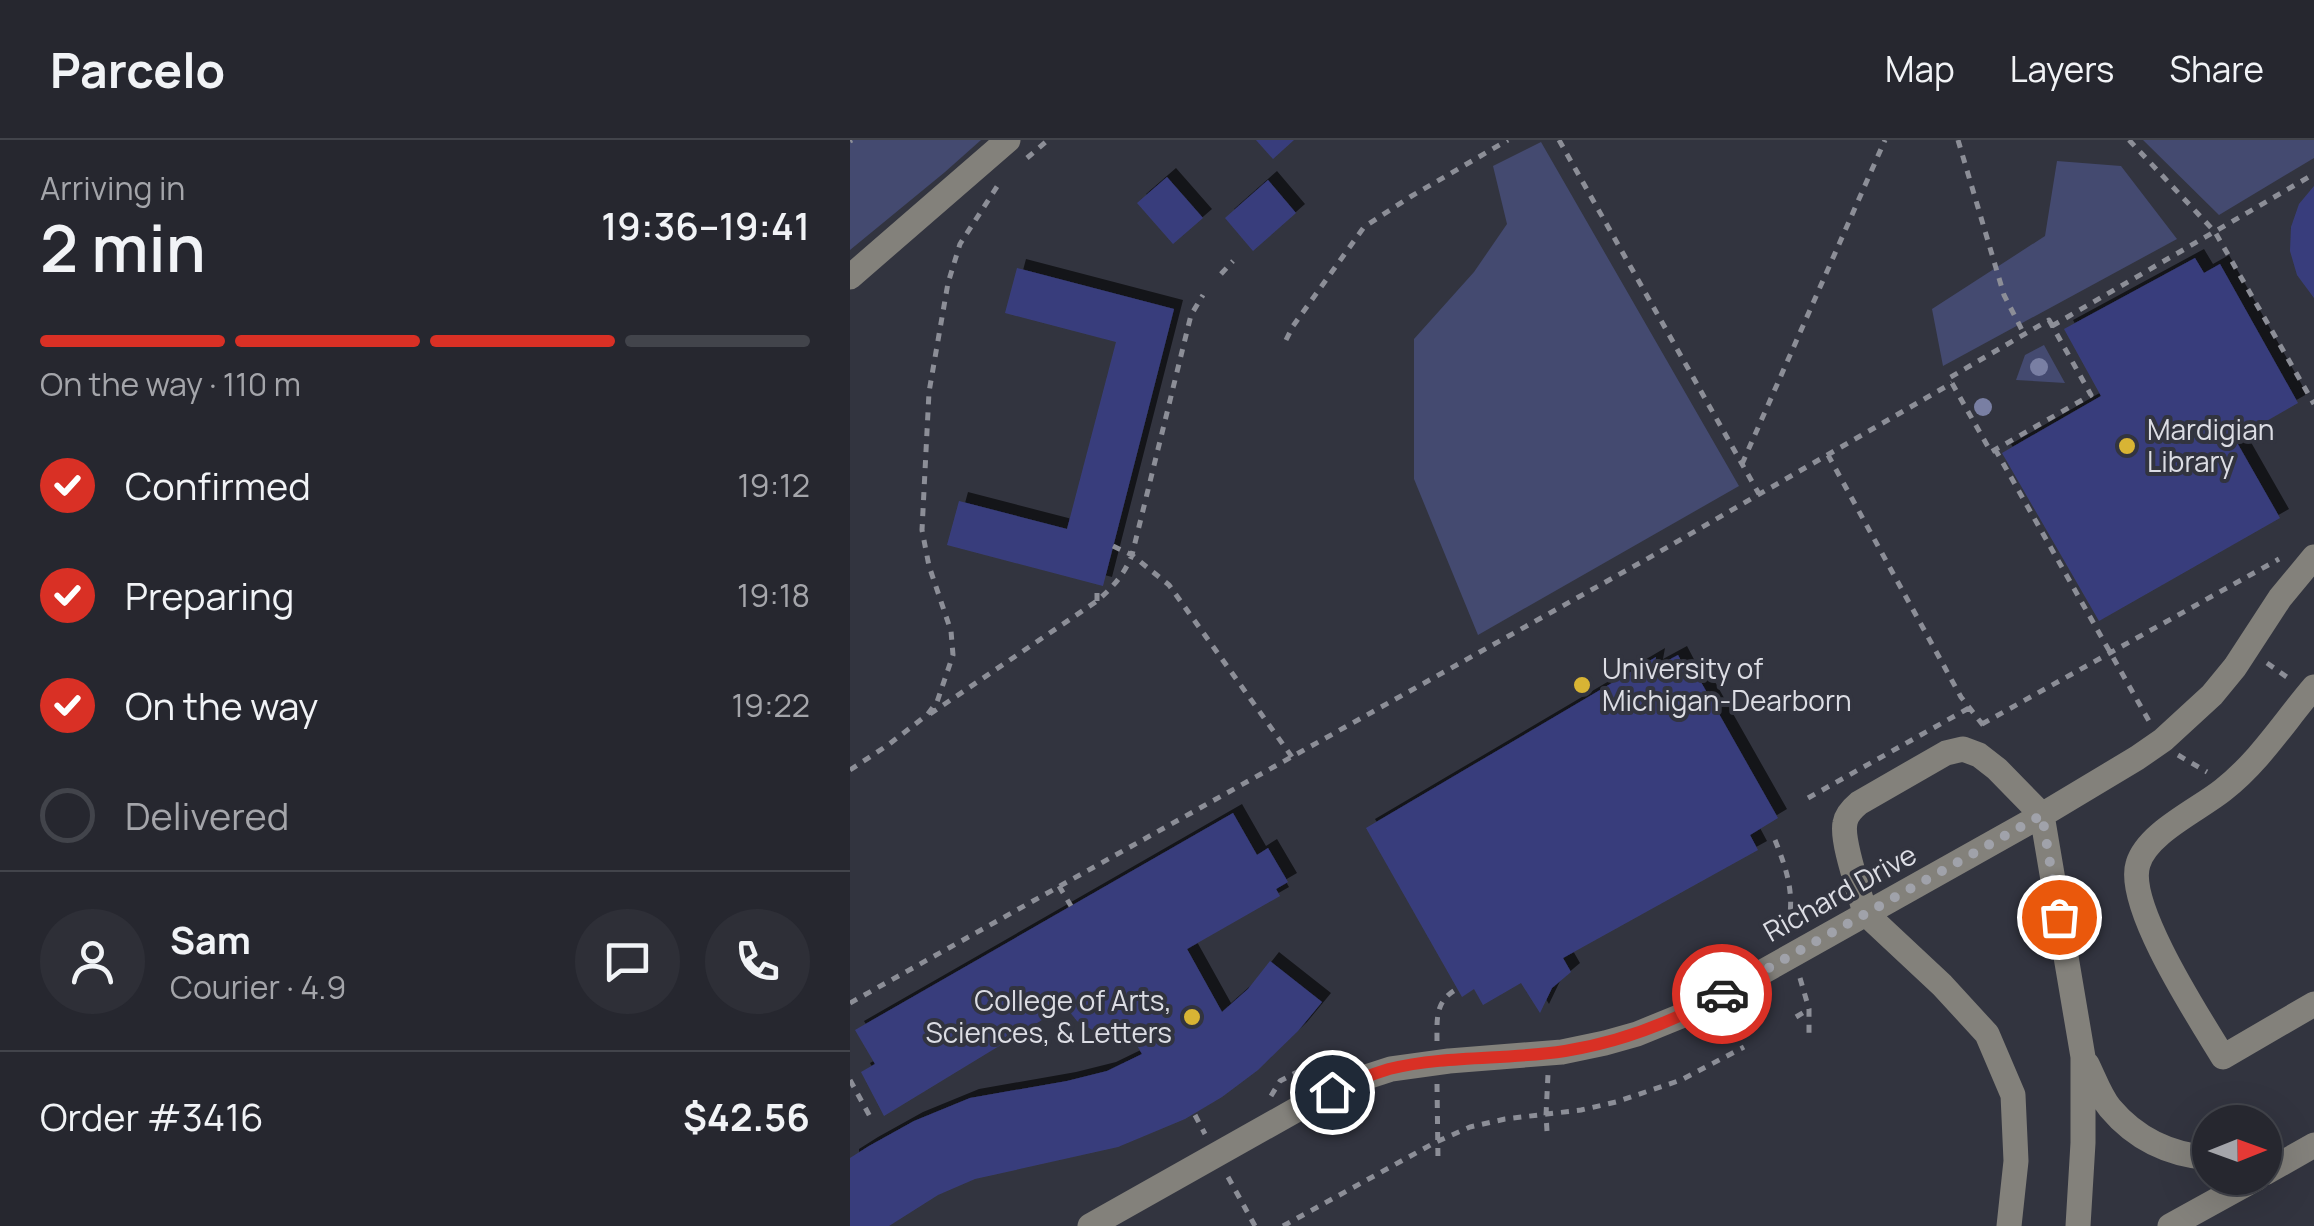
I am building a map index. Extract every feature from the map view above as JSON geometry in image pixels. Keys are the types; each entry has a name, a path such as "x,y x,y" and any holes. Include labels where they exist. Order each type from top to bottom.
{"street":[{"path":"850,278 1017,149"},
{"name":"Richard Drive","path":"1090,1226 1354,1081 1391,1069 1605,1044 1691,1012 2137,758 2188,718 2235,667 2280,598 2314,557"},
{"path":"2308,683 2250,766 2147,845 2137,866 2136,886 2164,958 2223,1057 2314,1004"},
{"path":"2008,1226 2016,1161 2013,1095 1988,1034 1865,912 1844,824 1859,803 1946,752 1963,750 1979,755 2042,815 2083,1058 2078,1226"},
{"path":"2083,1058 2109,1107 2148,1141 2192,1156"},
{"path":"2282,1158 2314,1145"},
{"path":"2170,1226 2224,1196"},
{"path":"2194,1226 2224,1196"}],"path":[{"path":"1017,149 1048,140"},
{"path":"1286,340 1364,227 1508,140"},
{"path":"1559,140 1760,494"},
{"path":"1742,464 1886,140"},
{"path":"1958,140 2004,295 2024,334"},
{"path":"2129,140 2215,232 2314,404"},
{"path":"2052,326 2314,174"},
{"path":"927,716 937,702 953,656 951,631 929,566 922,530 929,392 948,283 960,244 1001,181"},
{"path":"1221,274 1233,261"},
{"path":"850,770 1113,588 1132,556 1191,315 1203,295"},
{"path":"2050,320 2052,326 2091,395 1990,452 1949,378 2050,320"},
{"path":"850,1003 1952,384"},
{"path":"1995,449 2153,728"},
{"path":"1828,455 1960,698 1993,739"},
{"path":"1113,546 1169,586 1292,756"},
{"path":"1982,724 2286,556"},
{"path":"1097,584 1097,601"},
{"path":"2264,660 2290,680 2308,683"},
{"path":"1808,798 1969,708"},
{"path":"1774,840 1784,863 1792,907 1782,940 1799,931"},
{"path":"1059,886 1072,906"},
{"path":"1798,970 1809,1009 1809,1032"},
{"path":"1437,1044 1438,1005 1457,989"},
{"path":"1796,1017 1809,1009"},
{"path":"1424,1045 1453,1042"},
{"path":"1283,1226 1470,1127 1504,1118 1616,1102 1681,1080 1744,1046"},
{"path":"1548,1072 1548,1131"},
{"path":"1436,1079 1438,1160"},
{"path":"850,1080 873,1122"},
{"path":"1194,1115 1208,1139"},
{"path":"1224,1170 1255,1226"}],"shaded area":[{"path":"850,140 981,140 850,250"},
{"path":"2143,140 2314,140 2314,158 2219,215"},
{"path":"1541,142 1739,486 1478,635 1414,479 1414,339 1474,272 1507,224 1493,166"},
{"path":"2057,161 2121,166 2177,239 1943,366 1932,309 2045,236"},
{"path":"2044,345 2065,383 2016,380 2025,355"}],"building":[{"path":"1256,140 1294,140 1273,159"},
{"path":"1167,177 1203,218 1173,244 1137,203"},
{"path":"1268,180 1296,213 1253,251 1225,218"},
{"path":"2314,186 2314,298 2297,275 2290,251 2291,227 2299,204"},
{"name":"Mardigian Library","path":"2195,258 2204,273 2220,264 2298,403 2235,439 2280,518 2099,621 2002,453 2101,396 2064,329"},
{"path":"1017,268 1174,309 1103,586 947,545 959,501 1067,529 1116,342 1005,313"},
{"path":"1678,655 1689,676 1693,668 1778,818 1750,835 1758,850 1563,958 1571,972 1552,988 1540,1013 1521,983 1483,1005 1474,989 1462,997 1366,828 1656,657 1654,668"},
{"name":"College of Arts, Sciences, & Letters","path":"1233,813 1257,855 1268,848 1288,882 1276,889 1280,896 1187,949 1222,1012 1248,989 1270,961 1322,1002 1298,1031 1258,1070 1185,1119 1118,1147 975,1179 938,1195 889,1226 850,1226 850,1158 869,1146 914,1121 970,1098 1107,1071 1142,1054 1129,1032 1096,1032 1077,1021 1065,1006 884,1116 861,1072 875,1064 855,1030"}],"way so far":[{"path":"1722,994 2042,815 2059,917"}],"place":[{"name":"Mardigian Library","path":"2127,446"},
{"name":"University of Michigan-Dearborn","path":"1582,685"},
{"name":"College of Arts, Sciences, & Letters","path":"1192,1017"}],"route":[{"path":"1332,1092 1391,1069 1605,1044 1691,1012 1722,994"}]}
